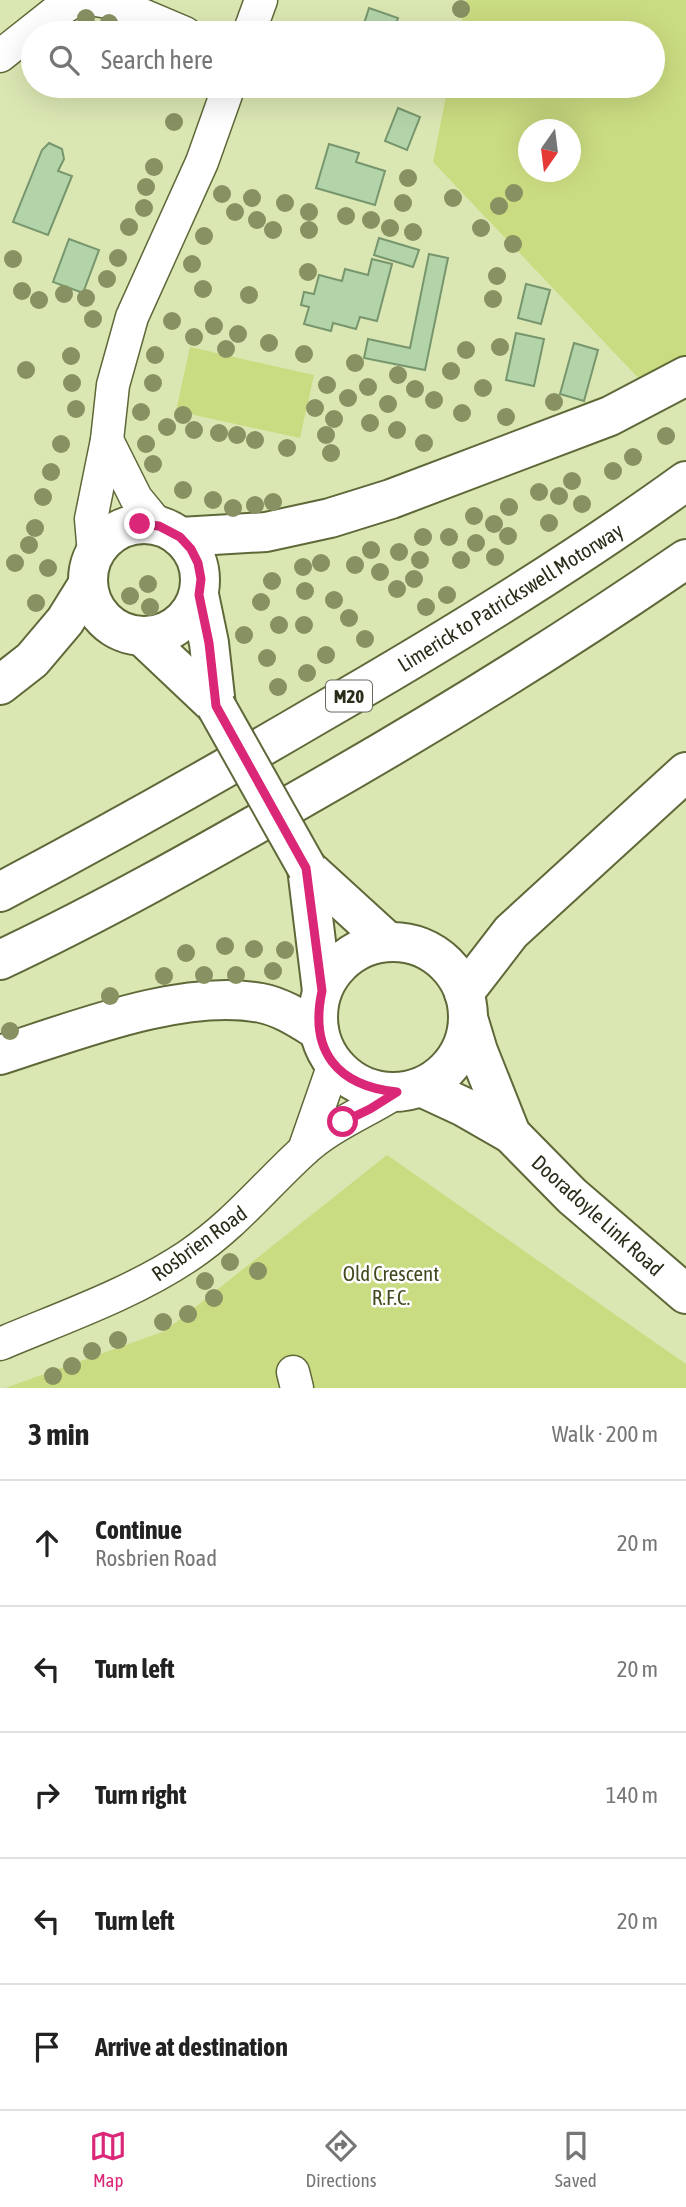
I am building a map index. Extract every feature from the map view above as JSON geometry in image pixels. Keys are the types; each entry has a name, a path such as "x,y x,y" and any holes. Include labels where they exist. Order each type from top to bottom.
{"main road":[{"path":"0,685 32,660 65,621 105,539 121,529 140,524 169,531 266,532 330,518 391,499 610,416 686,376"},
{"name":"Limerick to Patrickswell Motorway","path":"0,892 89,845 447,640 686,481"},
{"path":"91,569 91,600 105,620 125,634 160,634 177,626 191,612 199,595 201,579 198,563 191,549 169,531"},
{"path":"0,960 79,922 375,757 603,617 686,559"},
{"path":"199,595 209,643 216,706"},
{"path":"142,636 216,706 306,868 388,942"},
{"path":"466,1005 511,932 686,772"},
{"path":"306,868 322,991"},
{"path":"0,1055 80,1029 166,1006 220,999 263,1003 293,1014 326,1047 351,1080 373,1090 409,1089 440,1076 455,1060 465,1040 466,1005 453,972 435,955 413,944 388,942 367,946 348,957 332,972 322,991 318,1011 326,1047"},
{"name":"Dooradoyle Link Road","path":"466,1005 478,1051 511,1134"},
{"name":"Dooradoyle Link Road","path":"409,1089 464,1107 511,1134 572,1196 686,1294"}],"street":[{"path":"43,21 76,0"},
{"path":"96,0 114,3 157,21"},
{"path":"253,21 261,0"},
{"path":"0,56 21,39"},
{"path":"91,569 91,519 107,440 113,385 132,317 202,162 225,98"},
{"path":"107,440 136,498 169,531"},
{"name":"Rosbrien Road","path":"304,1150 326,1047"},
{"name":"Rosbrien Road","path":"0,1344 150,1280 226,1229 304,1150 343,1122 409,1089"}],"green space":[{"path":"466,0 686,0 686,358 645,385 433,162 446,98 665,98 665,21 462,21"},
{"path":"190,347 314,375 300,438 176,411"},
{"name":"Old Crescent R.F.C.","path":"387,1155 686,1364 686,1388 5,1388 165,1331"}],"building":[{"path":"369,8 398,18 397,21 365,21"},
{"path":"398,108 420,117 407,150 385,141"},
{"path":"49,143 62,149 64,159 58,171 72,176 48,235 13,222 42,150"},
{"path":"329,144 359,153 356,162 385,171 375,205 316,188"},
{"path":"379,238 419,250 413,267 374,255"},
{"path":"69,239 99,250 83,293 53,282"},
{"path":"429,254 448,258 425,370 364,358 368,339 410,348"},
{"path":"372,259 392,264 377,321 360,317 356,329 333,323 331,331 304,324 309,307 301,305 304,292 314,294 319,275 342,281 345,269 368,275"},
{"path":"526,284 550,290 541,324 518,318"},
{"path":"516,333 544,339 534,386 506,380"},
{"path":"574,343 598,350 584,401 560,394"}],"route":[{"path":"140,524 170,530 191,549 198,563 201,579 199,595 209,643 216,706 306,868 322,991 318,1011 319,1031 324,1048 334,1064 351,1080 373,1090 397,1092 343,1122"}]}
